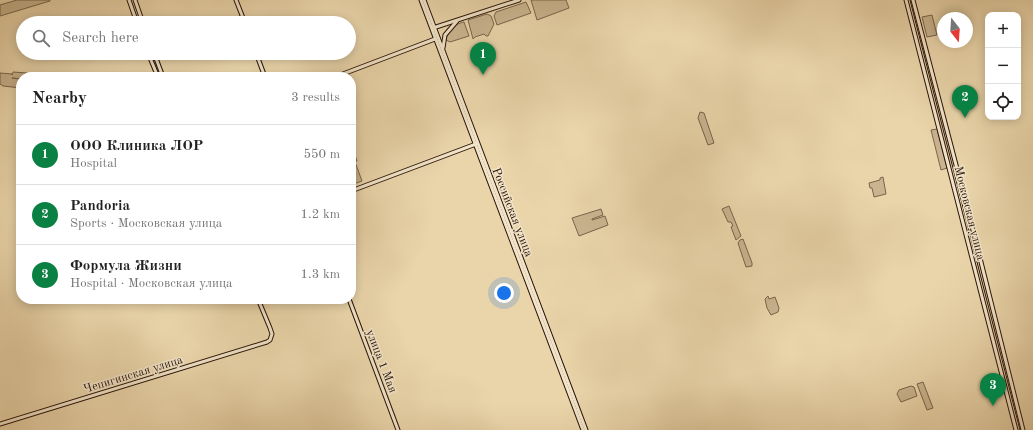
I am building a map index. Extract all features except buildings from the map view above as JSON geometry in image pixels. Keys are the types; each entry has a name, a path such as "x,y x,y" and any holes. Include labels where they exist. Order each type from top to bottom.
{"street":[{"path":"129,0 135,16"},
{"path":"135,0 141,16"},
{"path":"236,0 242,16"},
{"name":"Российская улица","path":"420,0 444,52 476,144 583,430"},
{"name":"Российская улица","path":"424,0 435,39 586,430"},
{"path":"433,28 519,0"},
{"name":"Московская улица","path":"906,0 1016,430"},
{"name":"Московская улица","path":"912,0 967,207 1023,430"},
{"path":"444,52 445,35 459,20"},
{"path":"348,72 435,39"},
{"path":"151,60 156,72"},
{"path":"157,60 161,71"},
{"path":"259,60 263,72"},
{"path":"933,104 939,102"},
{"path":"356,189 476,144"},
{"path":"957,196 963,194"},
{"path":"960,210 967,207"},
{"name":"Чепигинская улица","path":"0,424 270,340 272,334 260,304"},
{"name":"улица 1 Мая","path":"351,304 398,430"}],"shaded area":[{"path":"17,0 50,1 0,16 0,5"},
{"path":"531,0 566,0 569,8 537,20"},
{"path":"526,2 531,13 497,25 494,16 496,12"},
{"path":"487,14 491,16 494,24 488,36 484,34 473,39 468,20"},
{"path":"932,15 937,35 927,37 922,17"},
{"path":"464,22 469,36 450,42 446,40 452,28 457,24"},
{"path":"13,72 16,72 16,87 3,86 0,84 0,73 12,75"},
{"path":"700,112 704,113 714,143 708,145 698,118"},
{"path":"937,129 947,168 941,170 931,130"},
{"path":"356,165 362,181 356,183"},
{"path":"883,177 886,194 874,197 869,183 880,180 880,178"},
{"path":"729,206 741,236 736,240 731,227 733,226 731,222 728,222 722,209"},
{"path":"601,209 603,215 592,220 605,216 608,225 579,236 572,218"},
{"path":"743,239 752,266 746,267 738,243"},
{"path":"768,296 769,299 775,297 779,308 778,312 771,315 767,308 765,299"},
{"path":"923,382 933,408 927,410 917,384"},
{"path":"911,386 914,387 917,396 901,402 897,394 899,390"}],"tram line":[{"path":"910,0 1020,430"}],"place":[{"name":"ООО Клиника ЛОР","path":"483,75"},
{"name":"Pandoria","path":"965,118"},
{"name":"Формула Жизни","path":"993,406"}]}
